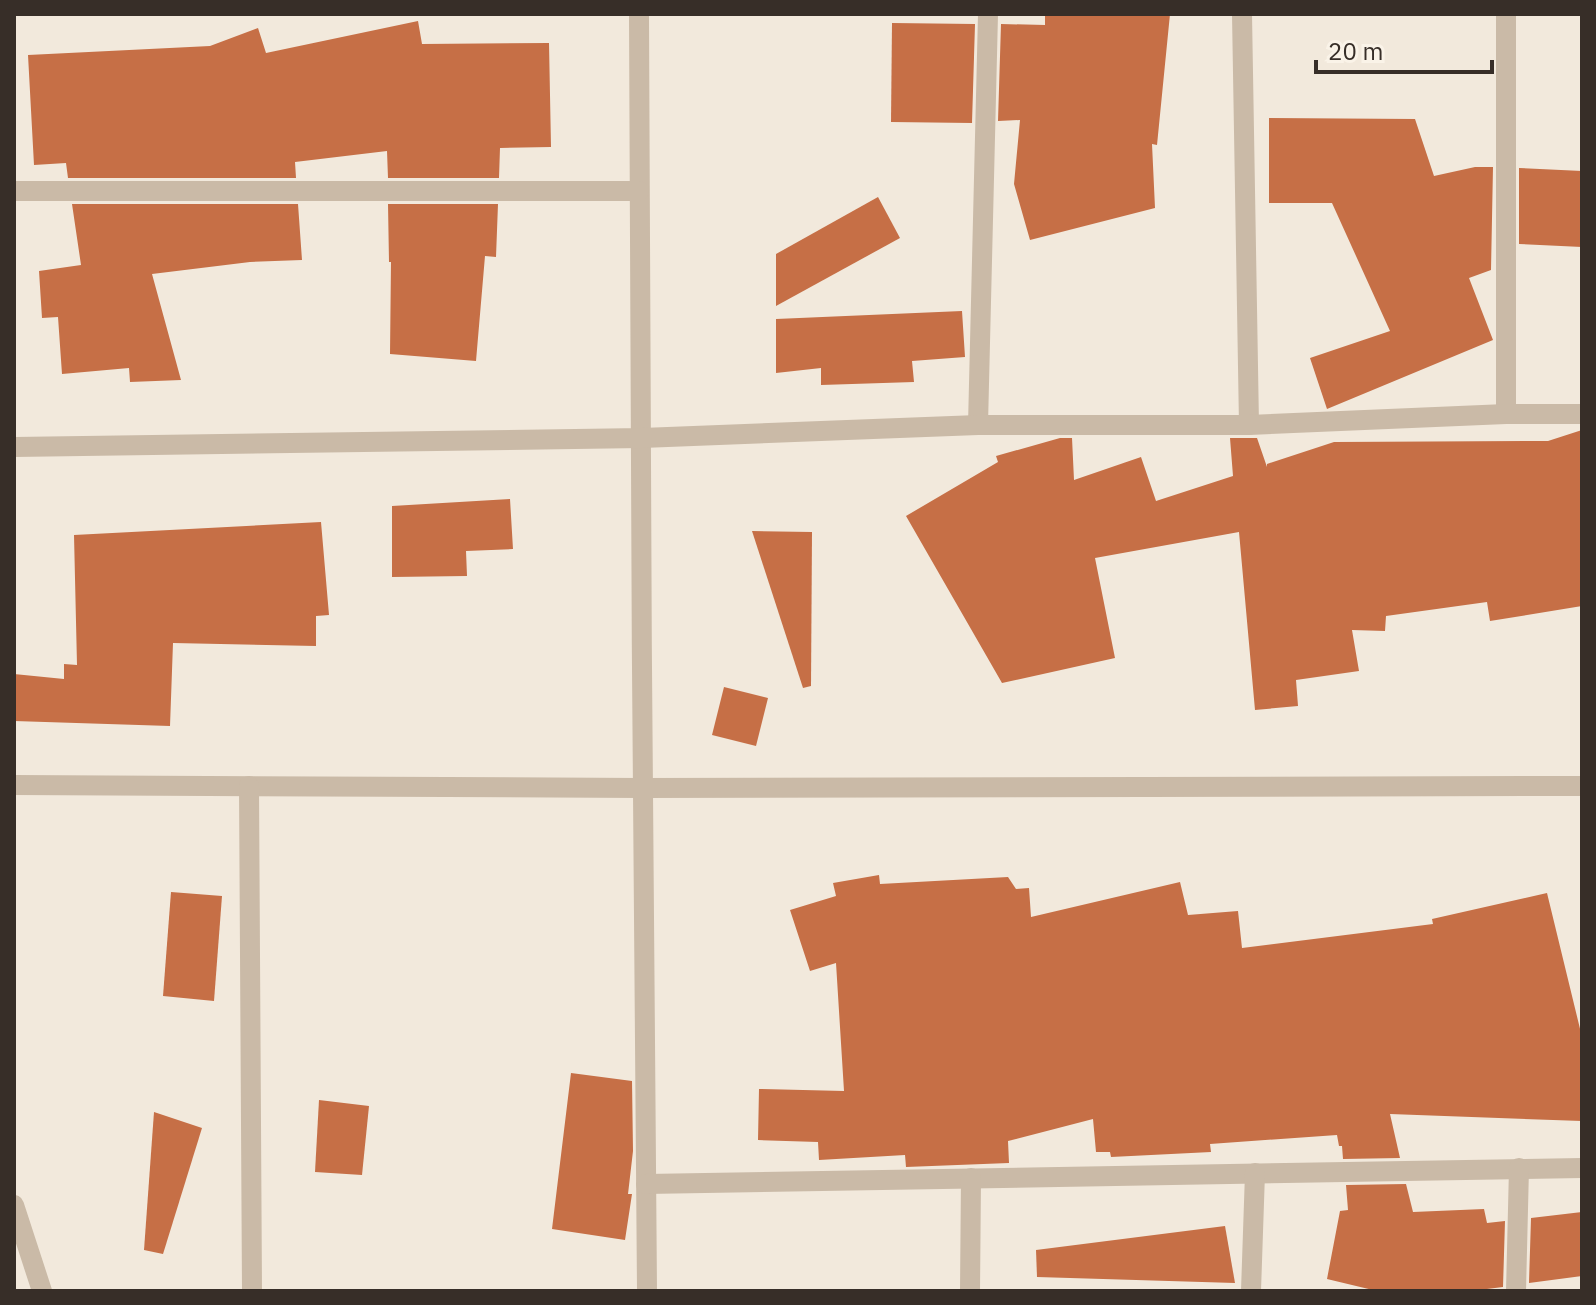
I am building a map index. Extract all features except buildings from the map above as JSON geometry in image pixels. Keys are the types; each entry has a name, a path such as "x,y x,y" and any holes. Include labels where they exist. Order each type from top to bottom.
{"street":[{"path":"639,14 641,788 647,1291"},
{"path":"978,425 988,14"},
{"path":"1242,14 1249,425"},
{"path":"1506,14 1506,414"},
{"path":"14,191 639,191"},
{"path":"14,447 642,438 978,425 1249,425 1506,414 1582,414"},
{"path":"14,785 641,788 1582,786"},
{"path":"249,786 252,1291"},
{"path":"1516,1291 1519,1168"},
{"path":"646,1184 1582,1168"},
{"path":"1251,1291 1255,1173"},
{"path":"970,1291 971,1178"},
{"path":"14,1205 42,1291"}]}
